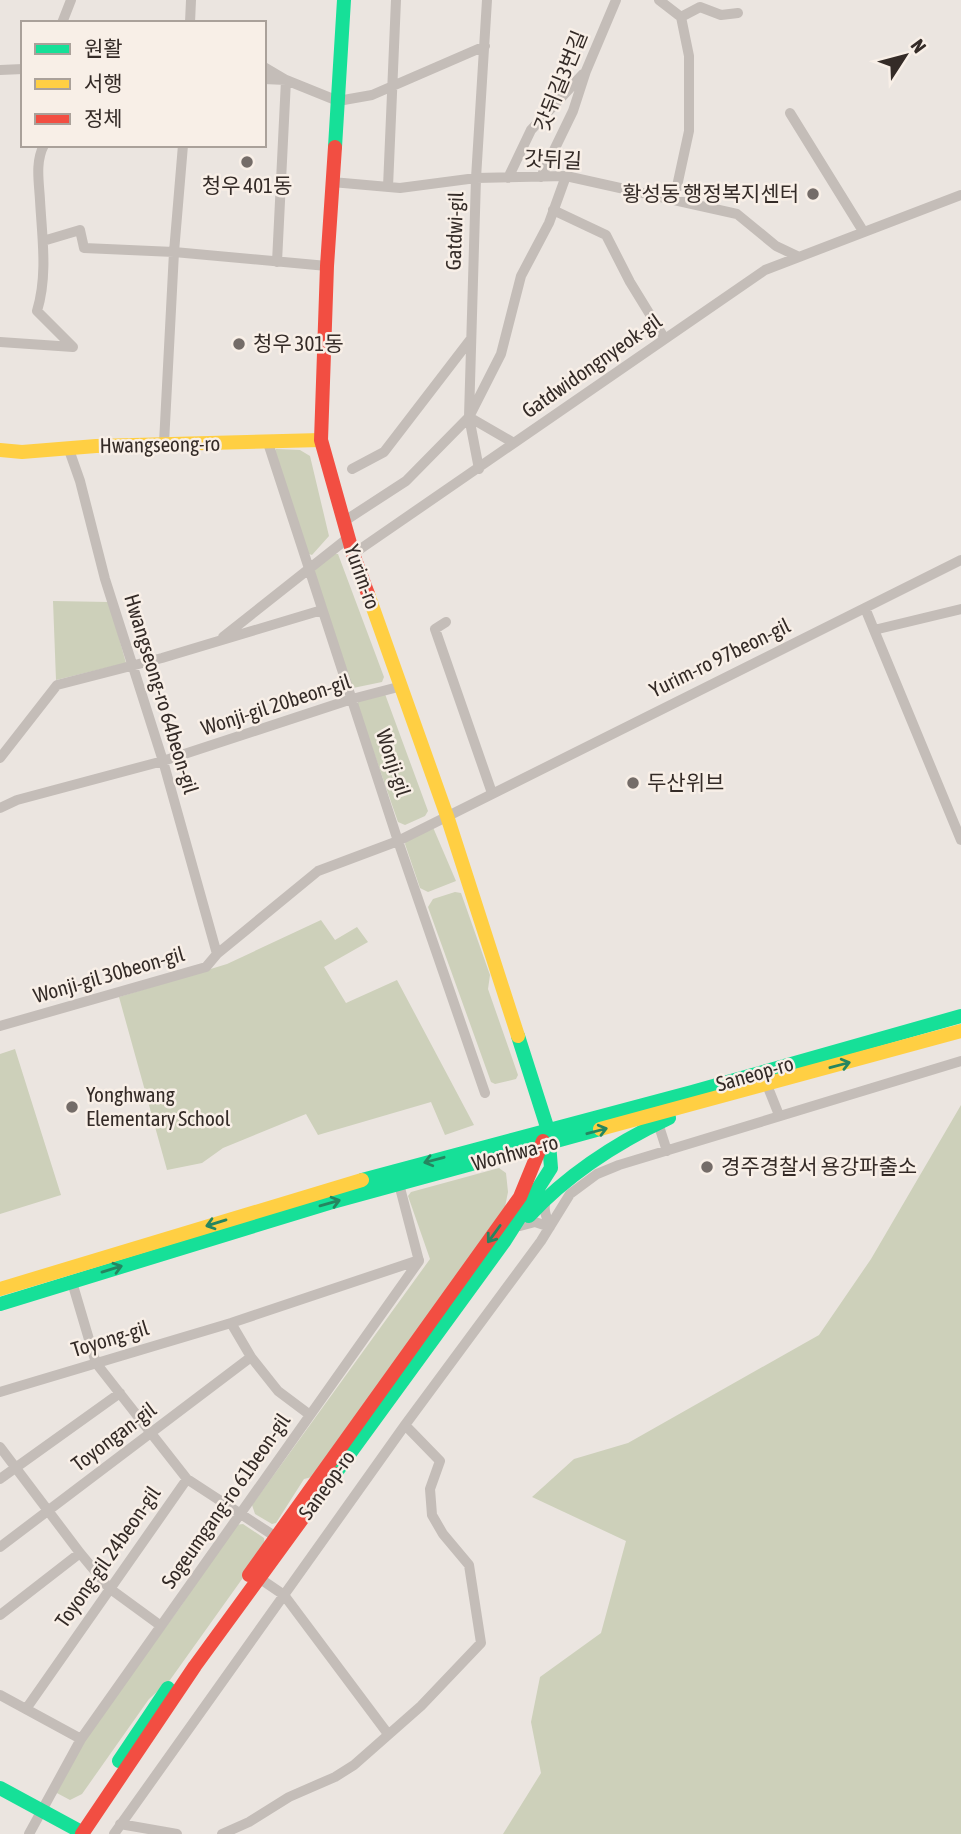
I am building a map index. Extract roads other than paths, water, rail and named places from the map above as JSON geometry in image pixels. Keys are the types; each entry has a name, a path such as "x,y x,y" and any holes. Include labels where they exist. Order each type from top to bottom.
{"street":[{"path":"63,21 71,0"},
{"path":"190,21 191,0"},
{"name":"Yurim-ro","path":"344,0 327,266 321,440 353,554 447,816 546,1140"},
{"path":"388,187 396,0"},
{"name":"Gatdwi-gil","path":"479,469 469,417 470,340 487,0"},
{"name":"갓뒤길3번길","path":"541,177 573,111 586,71 616,0"},
{"path":"659,0 681,17 689,55 689,131 674,200"},
{"path":"681,17 701,4 721,15 738,13"},
{"path":"266,68 286,80 338,101 372,95 485,46"},
{"path":"0,70 21,69"},
{"path":"508,178 531,130 586,71"},
{"path":"266,79 286,80"},
{"path":"277,262 286,80"},
{"path":"790,113 863,231"},
{"path":"0,342 74,346 37,311 43,291 39,155 43,147"},
{"path":"164,443 174,252 183,147"},
{"path":"343,522 406,481 469,417 501,354 521,276 566,176"},
{"name":"갓뒤길","path":"332,182 400,188 476,178 566,176 737,215 776,246 797,256"},
{"name":"Gatdwidongnyeok-gil","path":"353,554 765,270 961,194"},
{"path":"553,210 606,235 630,282 665,339"},
{"path":"43,241 80,230 84,247 327,266"},
{"path":"352,469 384,452 470,340"},
{"path":"469,417 514,443"},
{"name":"Hwangseong-ro","path":"0,450 10,452 164,443 321,440"},
{"name":"Wonji-gil","path":"268,443 398,841 485,1093"},
{"name":"Hwangseong-ro 64beon-gil","path":"68,447 132,666 163,761 217,954"},
{"path":"217,642 348,538"},
{"name":"Yurim-ro 97beon-gil","path":"398,841 961,560"},
{"path":"864,608 961,840"},
{"path":"874,630 961,609"},
{"path":"0,758 57,685 217,642 322,610"},
{"path":"446,622 435,629 492,793"},
{"name":"Wonji-gil 20beon-gil","path":"0,808 17,800 163,761 352,699 402,687"},
{"name":"Wonji-gil 30beon-gil","path":"0,1026 206,967 217,954 318,871 398,841"},
{"name":"Saneop-ro","path":"78,1833 137,1732 520,1197 546,1140 961,1016"},
{"name":"Wonhwa-ro","path":"0,1289 394,1170 546,1140 727,1096 961,1031"},
{"path":"117,1829 550,1227 570,1194 597,1174 618,1165 961,1061"},
{"path":"767,1085 779,1115"},
{"path":"504,1242 549,1194 600,1153 657,1123 727,1096"},
{"path":"657,1123 667,1152"},
{"name":"Saneop-ro","path":"78,1833 259,1578 504,1242 551,1168 546,1140"},
{"name":"Wonhwa-ro","path":"0,1304 546,1140"},
{"path":"399,1184 419,1260"},
{"path":"549,1194 544,1203 544,1213 550,1227"},
{"path":"520,1226 535,1223 550,1227"},
{"name":"Toyong-gil","path":"0,1392 231,1323 419,1260"},
{"name":"Sogeumgang-ro 61beon-gil","path":"29,1834 81,1739 419,1260"},
{"path":"72,1282 96,1363"},
{"path":"231,1323 251,1357 278,1391 310,1415"},
{"name":"Toyongan-gil","path":"0,1547 251,1357"},
{"name":"Toyong-gil 24beon-gil","path":"26,1709 108,1588 187,1479 96,1363"},
{"path":"0,1479 120,1393"},
{"path":"222,1834 354,1765 421,1706 481,1643 469,1565 443,1534 432,1515 430,1489 440,1461 405,1425"},
{"path":"0,1447 108,1588 161,1626"},
{"path":"187,1479 276,1537"},
{"path":"0,1615 80,1553"},
{"path":"259,1578 284,1595 388,1734"},
{"path":"0,1695 81,1739"},
{"path":"0,1788 78,1833"},
{"path":"117,1829 177,1834"}],"place":[{"name":"청우 401동","path":"247,162"},
{"name":"황성동 행정복지센터","path":"813,194"},
{"name":"청우 301동","path":"239,344"},
{"name":"두산위브","path":"633,783"},
{"name":"Yonghwang Elementary School","path":"72,1107"},
{"name":"경주경찰서 용강파출소","path":"707,1167"}]}
